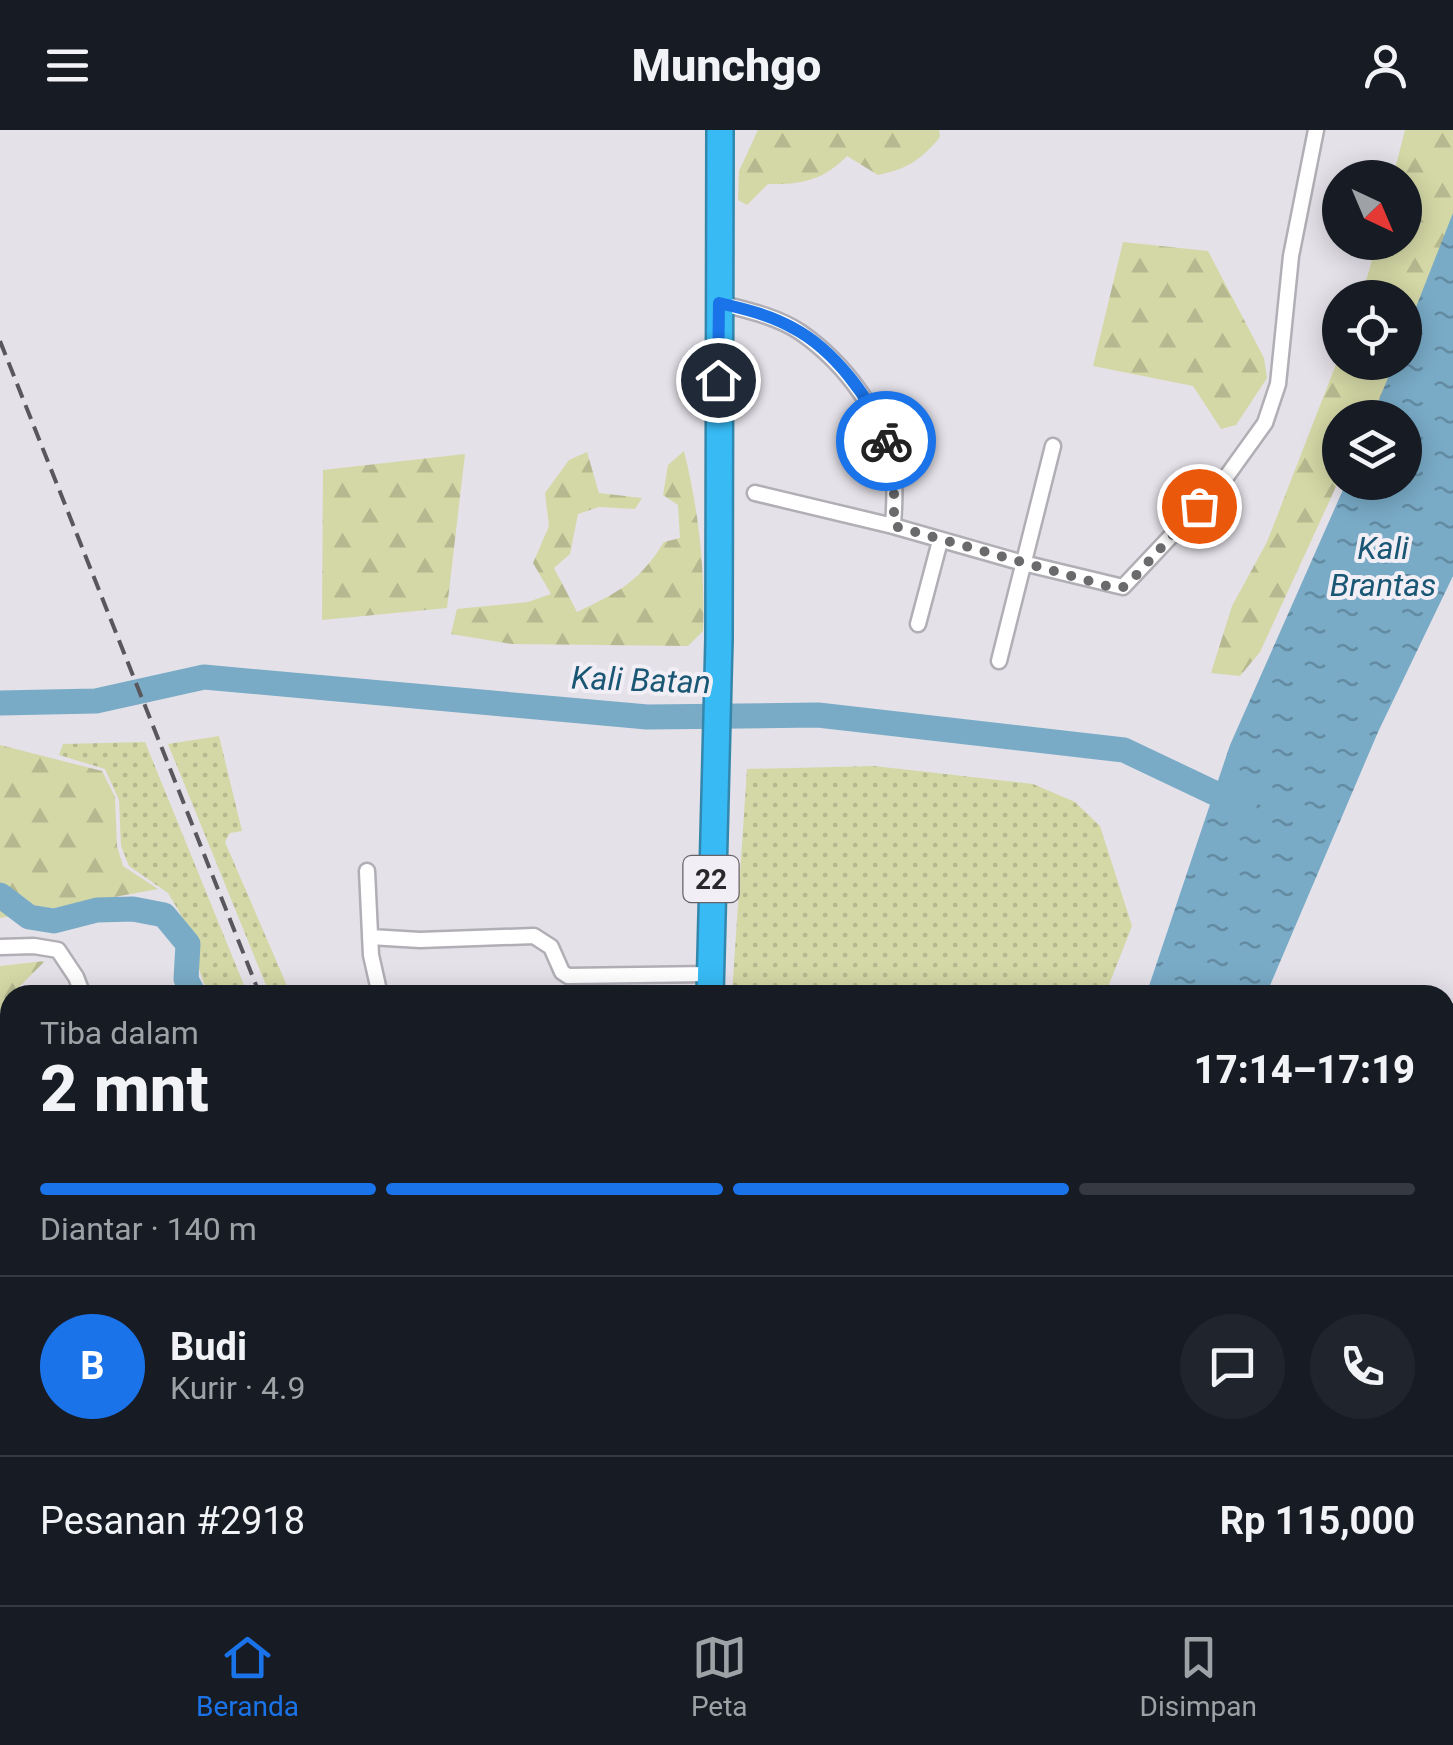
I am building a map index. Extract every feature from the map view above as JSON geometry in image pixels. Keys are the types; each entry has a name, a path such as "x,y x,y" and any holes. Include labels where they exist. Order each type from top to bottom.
{"highway":[{"name":"22","path":"710,985 717,674 720,130"}],"street":[{"path":"755,493 1122,588 1224,480 1265,423 1278,384 1291,256 1316,130"},
{"path":"719,303 759,313 798,330 859,392 880,424 890,456 894,526"},
{"path":"999,661 1053,446"},
{"path":"918,624 940,541"},
{"path":"367,872 370,938 378,985"},
{"path":"370,938 534,936 551,948 562,972 568,976 710,985"},
{"path":"0,947 58,950 79,985"}],"green space":[{"path":"758,130 939,130 940,137 920,158 897,170 878,175 847,156 830,171 811,179 768,184 747,205 738,200 739,171"},
{"path":"1405,130 1453,130 1453,267 1422,325 1422,280 1366,280 1372,260 1422,260 1422,160 1397,160"},
{"path":"1123,242 1208,251 1264,358 1267,378 1236,425 1221,429 1193,386 1093,366"},
{"path":"1330,380 1393,380 1381,400 1322,400"},
{"path":"1322,400 1322,500 1330,500 1260,652 1240,676 1211,673 1232,606 1267,542"},
{"path":"684,451 694,496 703,585 703,631 688,646 512,644 451,634 457,609 528,602 551,594 533,563 549,526 545,493 569,460 587,452 599,493 642,498 635,509 599,507 578,514 570,554 554,568 577,612 627,584 646,567 664,542 680,538 678,505 663,495 668,465"},
{"path":"465,454 447,608 322,620 323,470"},
{"path":"219,736 242,831 230,833 225,842 287,985 266,985 168,744"},
{"path":"145,742 244,985 205,985 180,913 168,893 129,866 121,846 119,800 105,769 59,755 63,744"},
{"path":"0,745 102,771 115,797 117,846 123,866 158,889 0,918"},
{"path":"874,766 1033,784 1075,802 1100,826 1132,926 1109,985 733,985 747,769"},
{"path":"45,961 21,985 0,985 0,966"}],"water":[{"name":"Kali Brantas","path":"1453,213 1453,576 1378,732 1270,985 1149,985 1230,745 1338,500 1422,500 1422,400 1379,400 1387,380 1422,380 1422,292"}],"waterway":[{"name":"Kali Batan","path":"0,703 96,701 204,677 647,717 818,715 1124,750 1244,807"},
{"path":"0,895 29,917 54,921 97,910 133,909 164,915 188,944 189,985"}],"railway":[{"path":"0,341 256,985"}],"way so far":[{"path":"886,441 894,474 894,526 1107,586 1122,588 1130,582 1199,506"}],"route":[{"path":"718,380 719,303 759,313 798,330 870,406 886,441"}]}
